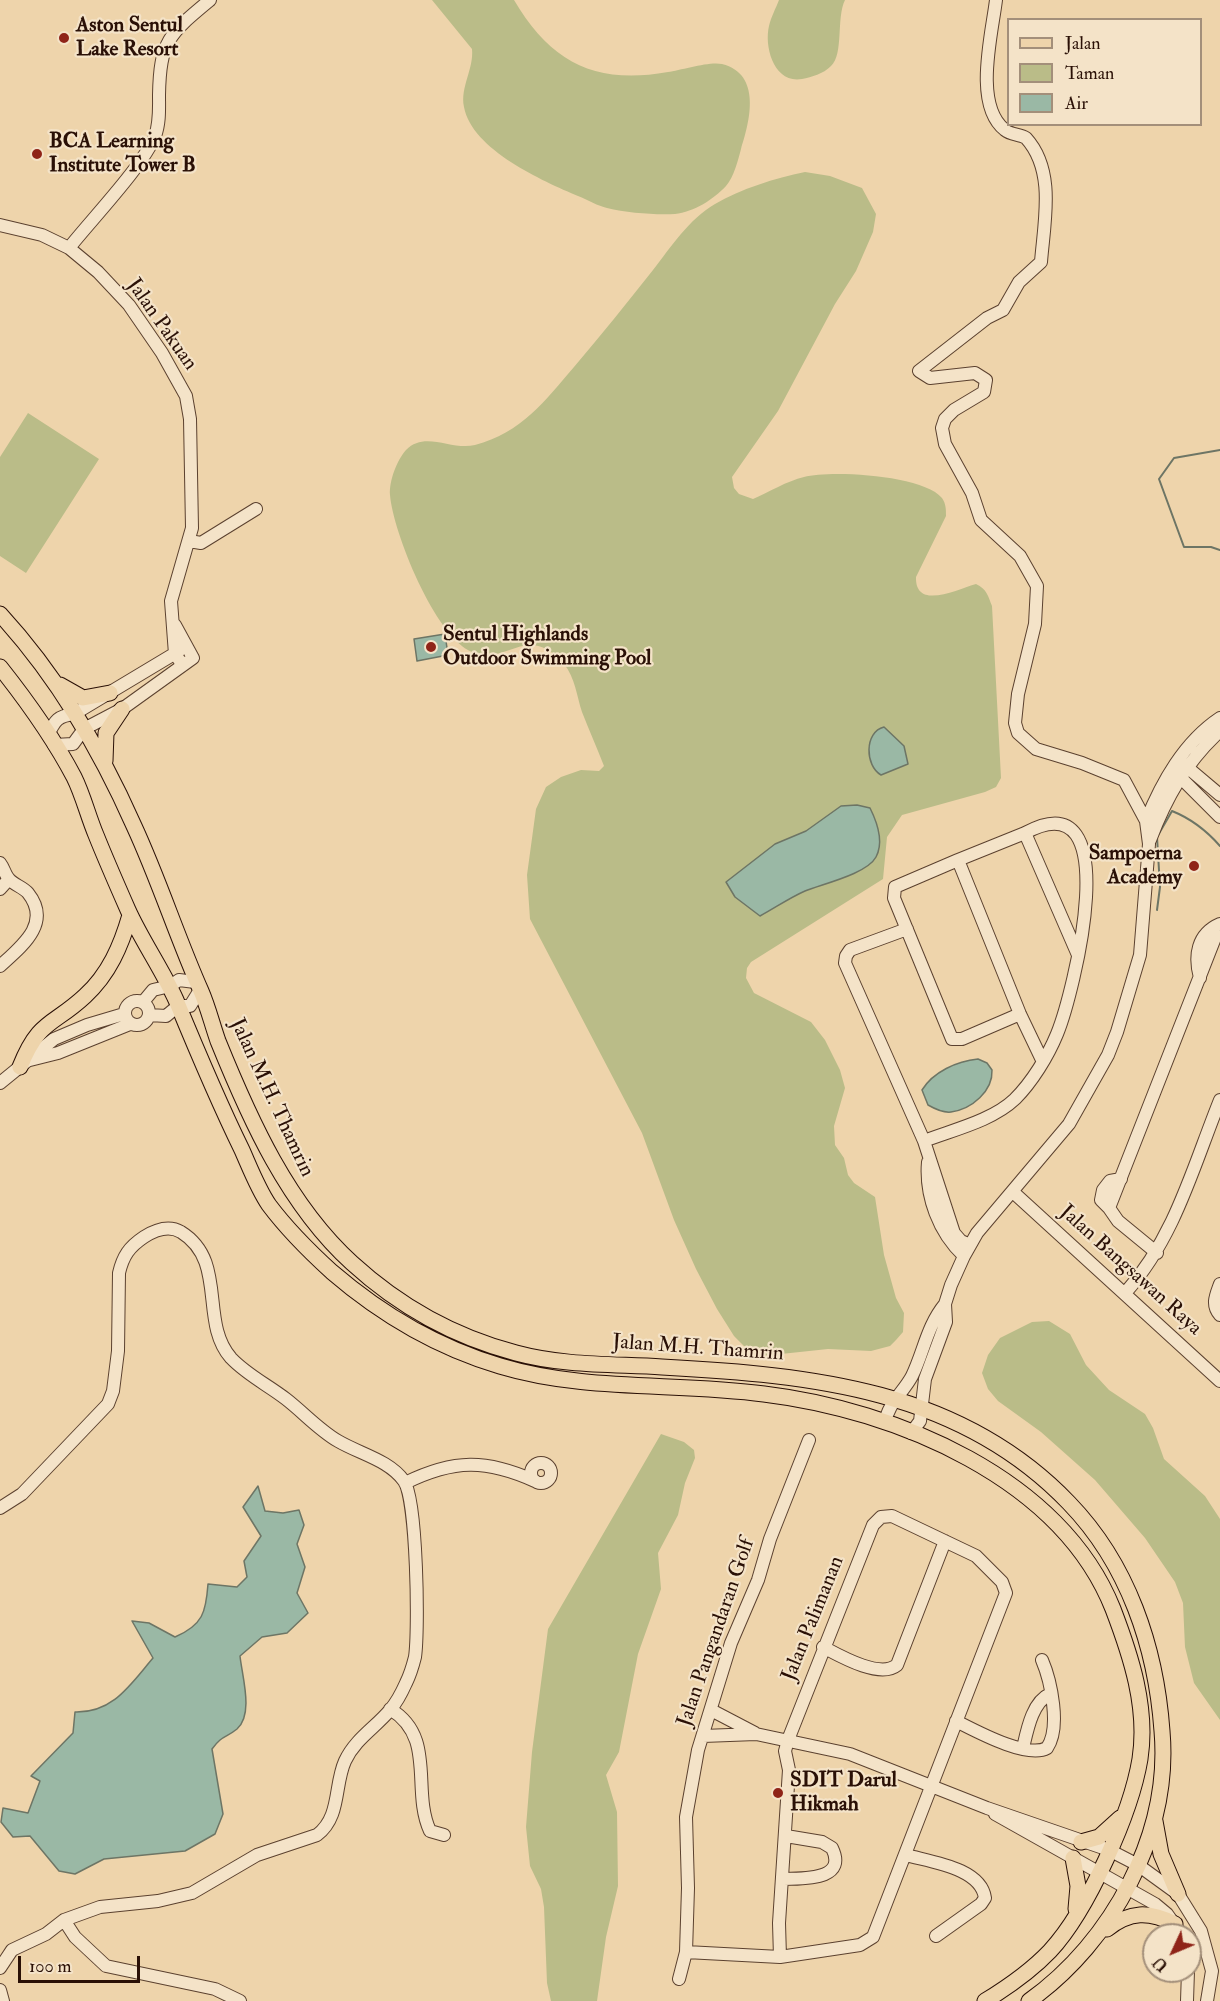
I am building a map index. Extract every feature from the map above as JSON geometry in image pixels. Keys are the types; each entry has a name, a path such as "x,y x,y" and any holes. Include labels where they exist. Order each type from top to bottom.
{"main road":[{"path":"0,614 53,679 66,691 83,698 110,693"},
{"name":"Jalan M.H. Thamrin","path":"0,667 51,740 76,781 130,915 170,986 207,1077 267,1201 327,1267 392,1318 426,1338 463,1354 541,1376 634,1386 762,1393 807,1401 911,1433 967,1458 1032,1499 1083,1553 1103,1586 1124,1639 1141,1713 1142,1747 1135,1788 1109,1850 1074,1917 1050,1951 1022,1976 985,2001"},
{"path":"53,679 84,729"},
{"path":"110,774 104,747 112,720 122,709"},
{"name":"Jalan M.H. Thamrin","path":"84,729 110,774 156,877 219,1041 268,1151 295,1197 320,1229 349,1261 403,1304 479,1341 550,1360 786,1376 844,1385 920,1406 980,1433 1031,1466 1077,1511 1113,1562 1133,1602 1156,1675 1164,1747 1162,1777 1155,1812 1138,1865 1096,1939 1068,1969 1029,2001"},
{"path":"23,1064 32,1039 42,1028 85,997 109,967 120,947 130,915"},
{"path":"1081,1842 1099,1837 1128,1809"},
{"path":"1155,1812 1161,1854 1178,1894"},
{"path":"1073,1858 1078,1886 1074,1917"},
{"path":"1096,1939 1123,1916 1141,1913 1159,1916 1169,1923"}],"street":[{"path":"69,248 150,145 158,121 160,61 164,51 177,29 210,0"},
{"path":"885,1424 888,1410 912,1375 934,1318 945,1304 967,1250 989,1217 1013,1192 1069,1124 1107,1055 1117,1032 1140,955 1149,844 1146,821 1124,780 1082,763 1036,749 1018,733 1015,723 1018,694 1035,624 1037,586 1020,556 981,520 972,493 945,444 942,428 945,419 954,410 984,392 986,380 975,373 930,378 919,371 987,318 1003,310 1019,282 1041,262 1045,184 1043,165 1026,138 1011,134 999,123 989,94 987,59 996,0"},
{"name":"Jalan Pakuan","path":"0,225 42,235 69,248 98,272 129,305 162,353 186,396 190,419 192,528 171,601 171,618 181,655"},
{"path":"189,541 201,543 256,509"},
{"path":"181,655 122,709 84,729 73,744 51,740 54,721 60,716 74,714 181,655"},
{"path":"1149,844 1179,768 1194,739 1220,718"},
{"path":"1146,821 1179,768 1220,731"},
{"path":"1179,768 1197,783 1220,795"},
{"path":"1197,783 1205,804 1220,817"},
{"path":"924,1141 1007,1106 1023,1090 1056,1036 1068,1002 1086,895 1084,856 1080,840 1071,829 1053,823 895,887 893,895 952,1039 962,1039 1020,1014"},
{"path":"1025,833 1077,955"},
{"path":"958,860 1020,1014 1042,1060"},
{"path":"0,863 9,879 28,893 35,905 39,920 34,931 0,966"},
{"path":"0,889 9,879"},
{"path":"1157,1253 1118,1221 1109,1208 1220,925"},
{"path":"907,929 850,950 845,959 924,1141 928,1160 927,1176 941,1208 947,1239 967,1250"},
{"path":"143,1002 153,990 170,986 179,980 198,986 190,1006 178,1006 166,1016 149,1015"},
{"path":"127,1019 129,1004 136,1001 143,1002"},
{"path":"143,1002 149,1015"},
{"path":"0,1083 54,1039 92,1023 127,1019 142,1024 149,1015"},
{"path":"23,1064 98,1037 127,1019"},
{"path":"92,1023 98,1037"},
{"path":"1126,1292 1157,1253 1173,1222 1220,1100"},
{"name":"Jalan Bangsawan Raya","path":"1013,1192 1126,1292 1220,1381"},
{"path":"0,1508 22,1494 92,1424 108,1404 116,1372 119,1273 123,1258 132,1245 160,1228 176,1229 188,1236 205,1258 217,1332 230,1357 256,1379 288,1400 322,1430 383,1464 405,1483 414,1532 415,1656 408,1679 390,1709 364,1735 347,1758 333,1813 324,1830 317,1835 257,1855 192,1893 158,1901 100,1907 64,1920 46,1934 12,1950 0,1968"},
{"path":"1220,1284 1214,1300 1215,1309 1220,1315"},
{"path":"911,1433 920,1421 925,1379 946,1322 945,1304"},
{"name":"Jalan Pangandaran Golf","path":"679,1979 686,1952 688,1888 686,1817 703,1736 730,1643 758,1580 770,1539 809,1440"},
{"path":"405,1483 436,1469 471,1463 497,1467 535,1481"},
{"name":"Jalan Palimanan","path":"788,1740 873,1525 880,1517 897,1518 945,1541"},
{"path":"686,1952 780,1957 860,1945 871,1941 1006,1593 1002,1582 986,1564 976,1556 945,1541 897,1665 892,1669 883,1670 861,1665 823,1647"},
{"path":"956,1721 993,1739 1039,1752 1051,1743 1054,1736 1054,1715 1042,1660"},
{"path":"1023,1748 1033,1716 1042,1699 1050,1694"},
{"path":"390,1709 409,1725 416,1738 421,1757 425,1820 430,1831 444,1835"},
{"path":"711,1710 756,1734"},
{"path":"703,1736 756,1734 850,1754 987,1808 1109,1850 1138,1865 1178,1894 1196,1923"},
{"path":"780,1957 789,1770 785,1751 788,1740"},
{"path":"987,1808 1007,1823 1155,1904 1173,1923"},
{"path":"784,1879 823,1877 830,1871 834,1860 832,1848 822,1842 786,1836"},
{"path":"906,1855 965,1874 976,1879 984,1888 985,1898 981,1904 936,1936"},
{"path":"64,1920 75,1937 106,1966 215,1989 240,2001"},
{"path":"1202,1935 1212,1971 1207,2001"},
{"path":"1187,2001 1188,1983"},
{"path":"0,1990 3,2001"}],"green space":[{"path":"432,0 514,0 528,22 560,54 597,72 642,75 717,63 735,69 748,88 750,100 747,125 737,163 729,182 710,200 689,211 675,214 641,213 600,206 547,182 511,162 480,137 470,123 463,100 472,49"},
{"path":"779,0 845,0 835,60 831,66 817,75 792,79 784,76 773,62 768,35"},
{"path":"805,172 830,176 862,188 876,214 873,232 856,271 835,304 778,411 732,477 734,488 739,494 753,499 804,477 834,474 876,476 916,484 932,490 942,498 946,507 946,516 916,577 918,587 922,593 939,595 976,584 983,588 988,596 992,606 1001,778 996,787 985,792 902,815 887,837 883,879 751,962 747,968 746,978 754,993 811,1022 825,1040 840,1070 845,1088 834,1126 835,1145 844,1158 848,1175 854,1183 875,1197 884,1255 896,1298 904,1313 903,1332 890,1346 871,1351 828,1349 762,1356 748,1350 734,1336 717,1309 674,1220 642,1133 530,919 527,875 536,809 546,787 561,777 581,770 599,771 604,766 582,712 571,675 564,664 551,652 539,646 528,645 485,655 472,652 458,642 444,626 418,582 399,533 390,489 394,471 400,459 413,444 430,441 457,446 475,445 506,433 531,414 584,355 681,234 706,210 747,189"},
{"path":"28,413 99,459 26,573 0,556 0,457"},
{"path":"1049,1321 1070,1334 1086,1365 1109,1390 1145,1414 1153,1428 1164,1459 1205,1496 1220,1519 1220,1720 1194,1683 1185,1647 1183,1603 1175,1582 1145,1538 1095,1480 1041,1432 998,1401 988,1389 982,1373 988,1355 1000,1338 1032,1322"},
{"path":"661,1434 684,1442 694,1450 695,1458 685,1483 678,1515 658,1553 661,1589 638,1654 619,1752 606,1775 617,1812 618,1886 606,1937 597,2001 551,2001 547,1983 544,1907 541,1889 530,1866 526,1827 532,1752 548,1629"}],"water":[{"name":"Sentul Highlands Outdoor Swimming Pool","path":"445,634 448,655 417,661 414,639"},
{"path":"884,727 904,746 908,764 881,775 872,764 869,750 873,735"},
{"path":"857,805 870,808 877,826 879,845 876,857 871,863 844,878 805,891 760,916 735,897 726,882 775,844 806,831 841,806"},
{"path":"978,1059 987,1063 992,1070 989,1085 980,1098 966,1107 951,1112 928,1105 922,1090 932,1078 954,1065"},
{"path":"258,1486 265,1511 283,1513 299,1510 304,1525 297,1544 305,1567 297,1593 308,1613 287,1633 262,1637 240,1656 246,1694 245,1714 237,1729 221,1739 212,1749 223,1814 215,1834 185,1851 104,1859 75,1874 59,1871 30,1836 13,1837 1,1822 3,1808 28,1813 40,1781 31,1776 73,1733 75,1712 100,1708 120,1696 153,1658 132,1621 149,1623 175,1637 192,1628 201,1616 206,1602 208,1584 237,1587 247,1577 244,1561 261,1536 243,1507"}],"waterway":[{"path":"1220,450 1174,458 1159,479 1184,547 1211,547 1220,550"},
{"path":"1157,910 1160,887 1157,837 1172,811 1198,825 1220,846"}],"place":[{"name":"Aston Sentul Lake Resort","path":"64,38"},
{"name":"BCA Learning Institute Tower B","path":"37,154"},
{"name":"Sentul Highlands Outdoor Swimming Pool","path":"431,647"},
{"name":"Sampoerna Academy","path":"1194,866"},
{"name":"SDIT Darul Hikmah","path":"778,1793"}]}
